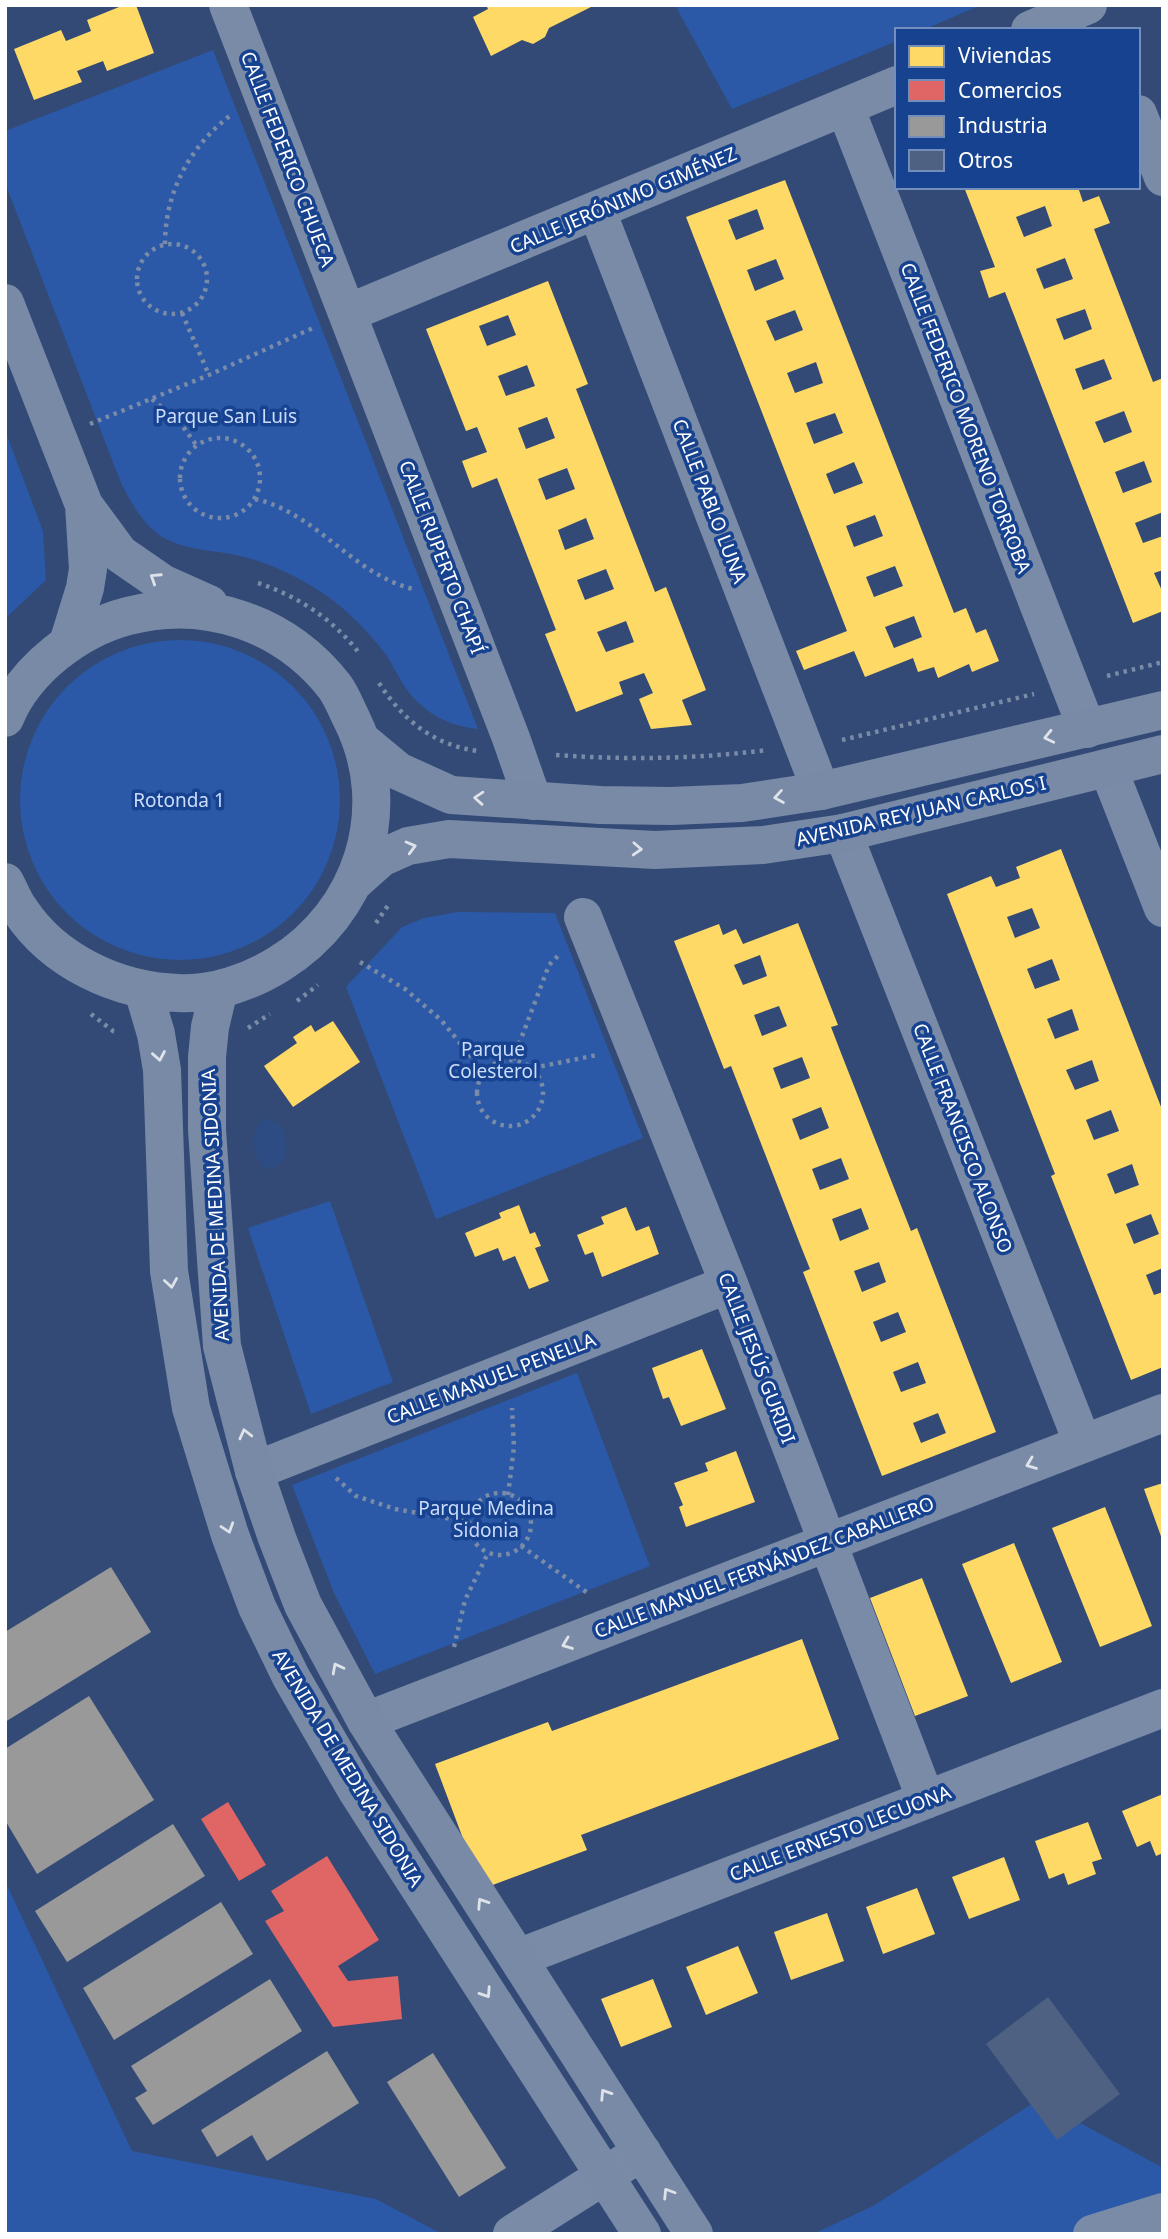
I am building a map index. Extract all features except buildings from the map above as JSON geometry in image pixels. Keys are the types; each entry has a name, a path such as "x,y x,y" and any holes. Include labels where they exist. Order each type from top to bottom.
{"main road":[{"path":"5,303 84,505 120,554 162,583 239,617 293,645 336,688 363,743 372,789 369,837 354,882 331,920 299,951 261,975 219,989 181,994 144,990 96,974 54,948 20,911 5,882"},
{"path":"68,643 88,569 84,505"},
{"path":"6,713 34,673 68,643 108,622 151,610 196,609 239,617"},
{"path":"363,743 398,771 451,795 671,806 742,803 821,790 1163,710"},
{"name":"AVENIDA REY JUAN CARLOS I","path":"354,882 381,858 408,846 449,839 654,850 763,845 843,833 1163,754"},
{"name":"AVENIDA DE MEDINA SIDONIA","path":"219,989 210,1027 207,1057 207,1130 222,1346 254,1471 303,1605 366,1721 694,2234"},
{"name":"AVENIDA DE MEDINA SIDONIA","path":"144,990 162,1070 169,1271 191,1408 230,1535 253,1595 290,1677 357,1791 642,2234"}],"street":[{"name":"CALLE FEDERICO CHUECA","path":"228,5 332,320"},
{"path":"1035,28 1088,5"},
{"path":"1095,5 1104,28"},
{"name":"CALLE JERÓNIMO GIMÉNEZ","path":"332,320 895,86"},
{"name":"CALLE FEDERICO MORENO TORROBA","path":"845,107 1087,729"},
{"path":"1140,119 1163,177"},
{"name":"CALLE PABLO LUNA","path":"597,211 821,790"},
{"name":"CALLE RUPERTO CHAPÍ","path":"332,320 452,584 533,801"},
{"path":"1108,768 1163,908"},
{"name":"CALLE FRANCISCO ALONSO","path":"843,833 1083,1444"},
{"name":"CALLE JESÚS GURIDI","path":"586,923 729,1284 926,1800"},
{"name":"CALLE MANUEL PENELLA","path":"254,1471 729,1284"},
{"name":"CALLE MANUEL FERNÁNDEZ CABALLERO","path":"366,1721 1163,1413"},
{"name":"CALLE ERNESTO LECUONA","path":"518,1958 1163,1708"},
{"path":"512,2234 642,2152"},
{"path":"1092,2234 1163,2212"}],"path":[{"path":"165,244 168,210 187,163 204,139 233,113"},
{"path":"177,243 188,247 204,264 206,288 201,299 182,313 159,312 142,298 137,287 139,264 154,247 177,243"},
{"path":"182,313 209,375"},
{"path":"88,425 332,320"},
{"path":"152,399 181,424 197,446"},
{"path":"222,438 247,449 256,460 260,486 255,499 246,509 223,518 210,517 198,512 188,503 182,492 180,479 187,455 197,446 222,438"},
{"path":"255,499 289,510 335,542 366,568 397,585 414,589 452,584"},
{"path":"513,1060 548,965 586,923"},
{"path":"360,962 405,989 441,1020 484,1072"},
{"path":"533,1068 635,1047"},
{"path":"502,1060 524,1062 533,1068 543,1087 539,1109 533,1117 512,1126 502,1125 484,1112 477,1092 484,1072 502,1060"},
{"path":"508,1495 514,1447 511,1370"},
{"path":"306,1451 356,1496 395,1509 469,1522"},
{"path":"493,1494 508,1495 523,1504 529,1513 529,1534 522,1546 507,1554 488,1553 474,1540 469,1522 476,1504 483,1498 493,1494"},
{"path":"522,1546 626,1621"},
{"path":"443,1691 465,1600 488,1553"}],"green space":[{"path":"675,5 981,5 928,28 895,28 895,42 732,109"},
{"name":"Parque San Luis","path":"213,50 478,729 445,721 418,702 374,640 327,596 296,577 252,559 185,546 168,540 146,523 121,483 5,183 5,131"},
{"path":"5,430 43,531 46,580 5,619"},
{"name":"Rotonda 1","path":"164,640 196,640 227,646 256,659 282,676 304,698 321,724 334,753 340,800 334,847 321,876 304,902 282,924 256,941 227,954 196,960 164,960 133,954 104,941 78,924 56,902 39,876 26,847 20,816 20,784 26,753 39,724 56,698 78,676 104,659 133,646"},
{"name":"Parque Colesterol","path":"457,912 555,913 643,1138 436,1219 346,987 402,927 424,918"},
{"path":"330,1201 393,1382 311,1414 248,1228"},
{"name":"Parque Medina Sidonia","path":"577,1373 650,1566 375,1674 334,1593 292,1485"},
{"path":"5,1881 132,2151 376,2199 442,2234 5,2234"},
{"path":"1038,2100 1163,2168 1163,2234 813,2234 873,2206"}],"shaded area":[{"path":"264,1119 277,1123 286,1139 285,1159 272,1170 264,1168 255,1150 256,1129"}]}
